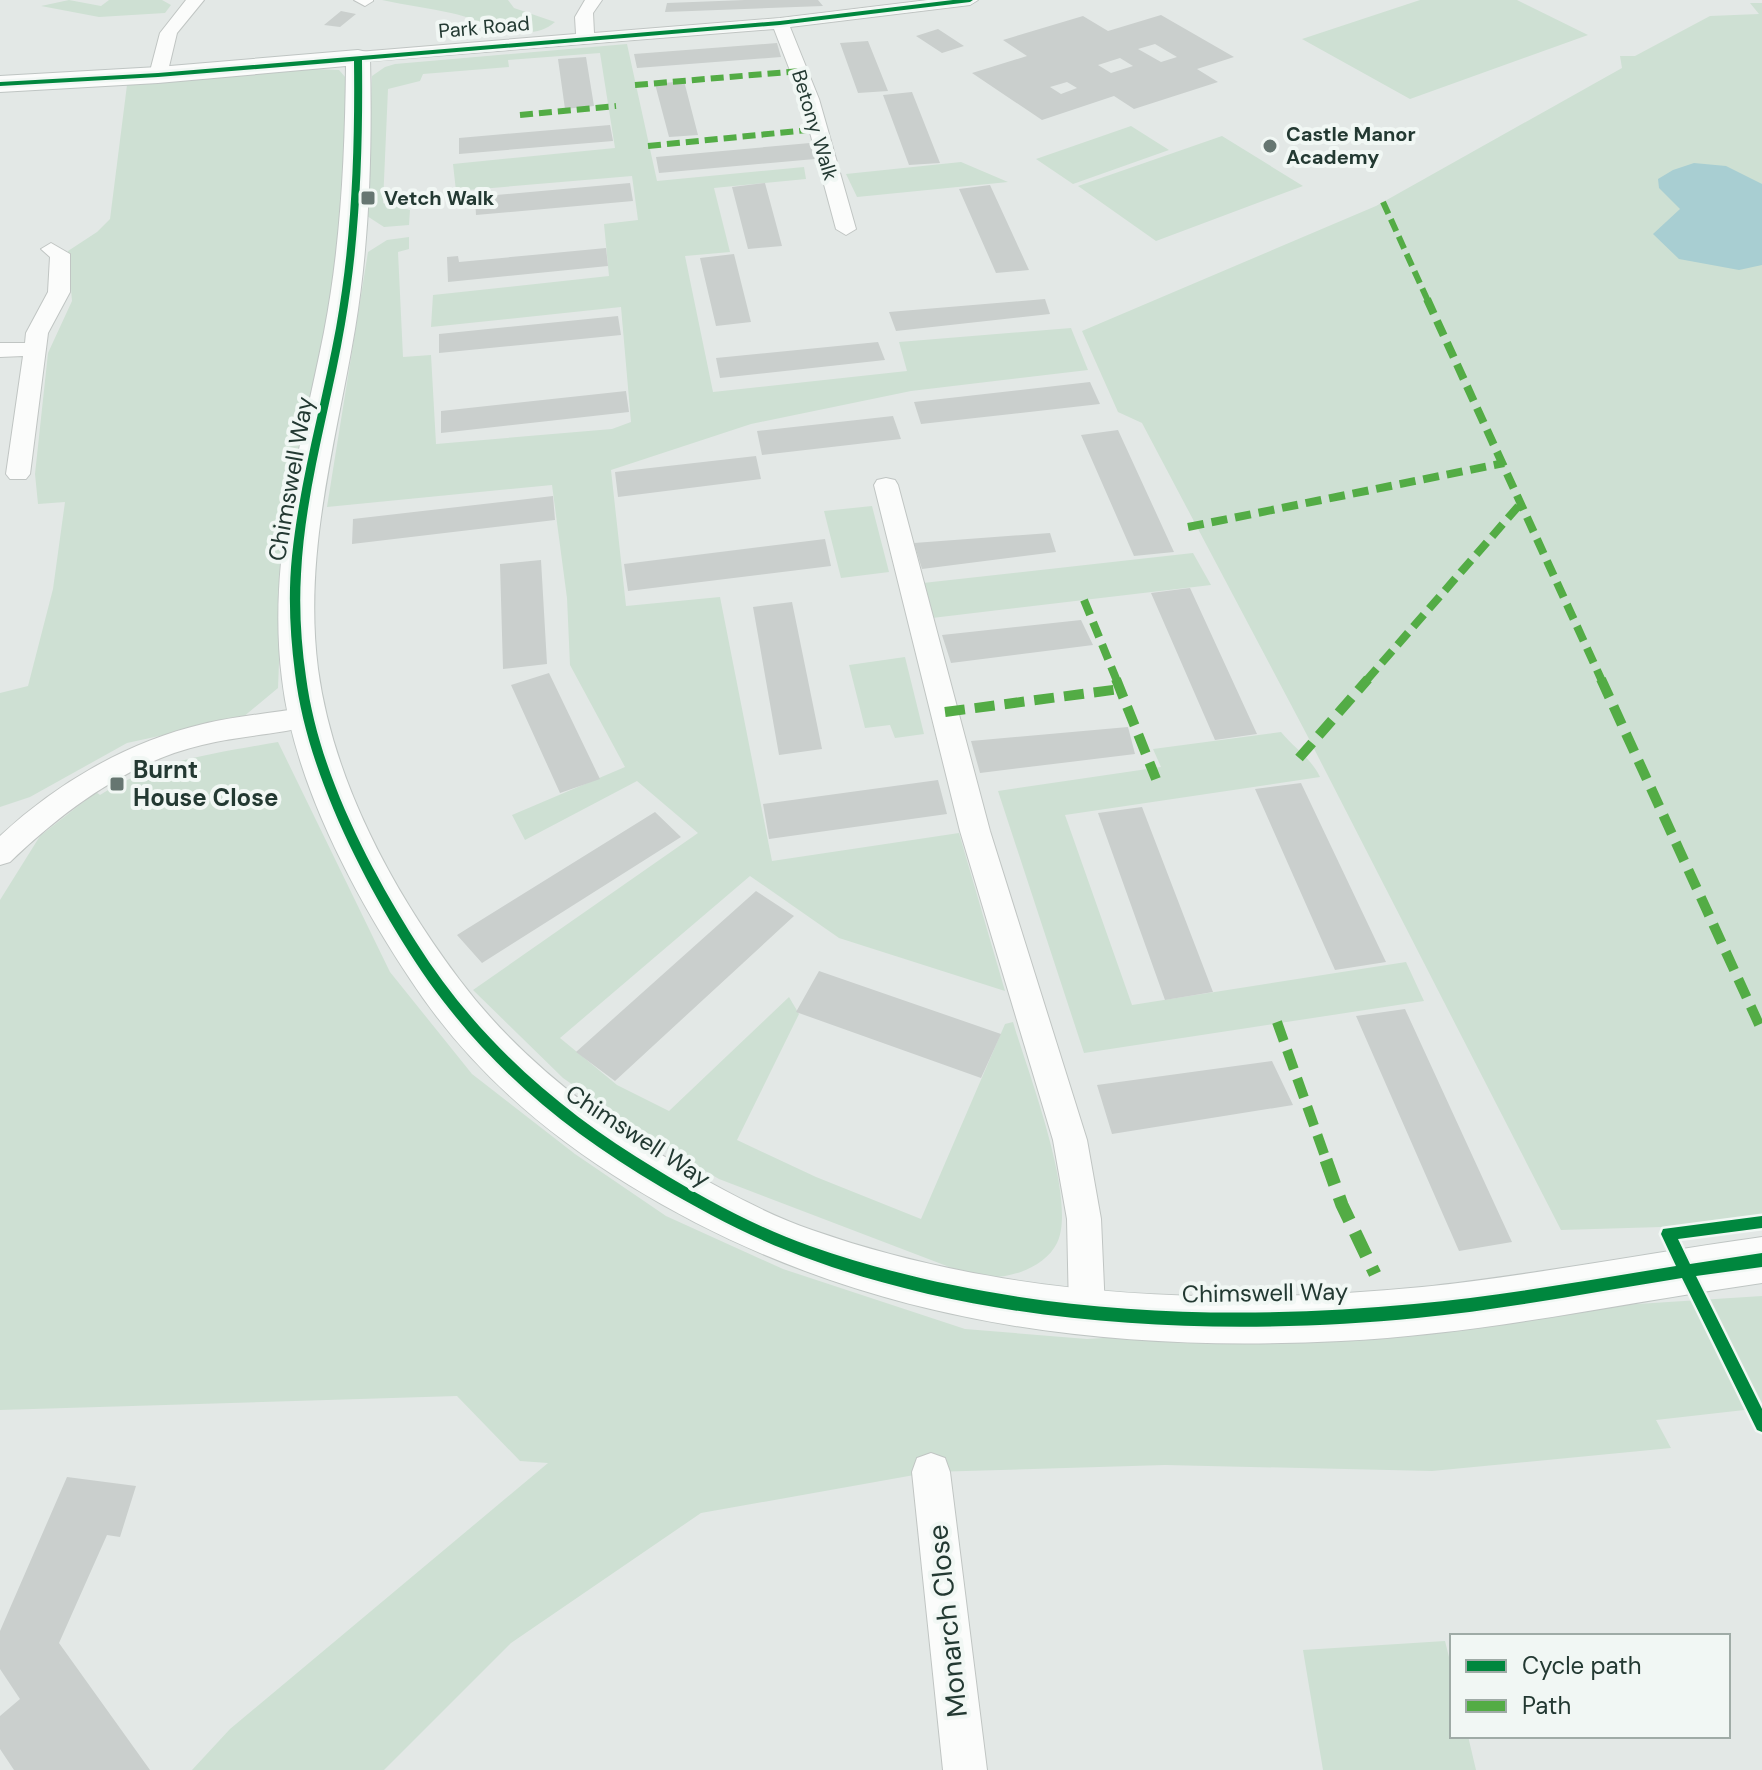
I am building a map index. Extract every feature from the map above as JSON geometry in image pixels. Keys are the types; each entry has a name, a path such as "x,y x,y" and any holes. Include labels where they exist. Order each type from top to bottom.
{"street":[{"path":"158,75 166,36 173,20 196,0"},
{"path":"586,38 583,16 585,8 594,0"},
{"name":"Park Road","path":"0,84 158,75 780,23 970,0"},
{"name":"Betony Walk","path":"780,23 810,99 846,229"},
{"name":"Chimswell Way","path":"358,57 354,233 346,295 297,560 295,622 307,717 328,782 362,859 395,922 444,996 501,1061 563,1117 721,1215 810,1253 896,1280 988,1300 1186,1318 1412,1311 1583,1290 1683,1270 1762,1260"},
{"path":"18,474 37,333 59,292 60,254 51,249"},
{"path":"0,350 35,349"},
{"path":"886,485 971,817 1070,1140 1084,1219 1087,1310"},
{"path":"7,837 132,759 193,737 307,717"},
{"name":"Monarch Close","path":"931,1472 965,1770"}],"green space":[{"path":"69,0 101,6 109,0 162,0 171,5 165,13 99,17 41,6"},
{"path":"382,0 508,0 514,8 555,22 544,29 518,32 451,13"},
{"path":"1420,0 1517,0 1588,35 1410,99 1302,39"},
{"path":"1750,3 1762,3 1762,1224 1561,1230 1307,735 1142,423 1118,412 1082,331 1376,206 1622,68 1620,56 1635,56 1710,16 1759,14"},
{"path":"627,44 657,181 804,167 806,179 714,188 730,252 685,256 713,392 907,371 899,342 1071,328 1088,370 911,391 751,424 611,470 626,606 720,597 772,861 959,833 1005,991 839,938 750,876 560,1038 617,1085 669,1111 789,997 799,1014 737,1140 816,1177 921,1219 1005,1024 1013,1022 1048,1134 1061,1197 1062,1223 1052,1251 1036,1264 1017,1273 997,1277 974,1275 719,1179 645,1136 563,1078 473,990 698,833 637,781 525,840 512,815 625,767 570,665 567,598 552,485 327,507 368,252 387,240 409,237 409,249 398,252 403,357 431,355 436,444 612,429 631,422 621,307 431,327 433,295 609,276 604,224 638,220 632,176 456,191 453,164 615,148 600,53 508,60 509,67 423,74 420,81 388,89 383,203 410,210 409,225 384,227 367,216 372,76 395,64"},
{"path":"314,69 339,70 346,78 347,195 321,373 284,537 278,688 242,718 127,743 30,797 0,807 0,693 28,686 53,589 65,502 38,504 35,474 48,353 72,301 68,251 97,232 110,219 127,85"},
{"path":"1131,126 1169,150 1073,184 1036,159"},
{"path":"1222,136 1303,186 1156,241 1078,186"},
{"path":"961,162 1008,182 857,197 846,174"},
{"path":"872,506 889,572 841,578 824,511"},
{"path":"1193,553 1211,585 932,618 923,583"},
{"path":"905,657 924,734 895,738 890,725 865,728 849,665"},
{"path":"1281,732 1320,777 1065,815 1132,1005 1406,962 1424,1001 1084,1053 998,791 1161,767 1153,749"},
{"path":"278,742 390,972 472,1074 575,1154 666,1216 783,1269 965,1329 1087,1339 1762,1296 1762,1408 1656,1420 1671,1448 1432,1471 1165,1465 931,1472 701,1513 511,1643 384,1770 192,1770 230,1729 548,1463 520,1461 457,1396 0,1410 0,900 40,836 96,792 100,795 120,783 163,766"},
{"path":"1445,1641 1450,1661 1450,1738 1468,1738 1476,1770 1323,1770 1303,1650"}],"water":[{"path":"1694,163 1726,166 1762,184 1762,265 1739,270 1679,259 1653,234 1680,209 1659,188 1658,179"}],"building":[{"path":"818,0 823,6 665,12 667,3"},
{"path":"341,11 356,14 340,27 324,25"},
{"path":"1161,15 1234,57 1197,69 1218,82 1134,109 1114,96 1042,120 972,73 1027,56 1003,40 1083,16 1108,31","holes":["1155,44 1177,57 1161,62 1138,49","1120,58 1133,66 1111,73 1098,65","1067,82 1077,88 1061,94 1050,87"]},
{"path":"938,29 964,46 942,53 916,36"},
{"path":"868,41 888,91 858,93 840,43"},
{"path":"777,43 781,57 637,68 634,54"},
{"path":"586,57 594,106 565,109 558,59"},
{"path":"684,81 698,135 669,137 655,84"},
{"path":"912,92 940,163 909,165 883,95"},
{"path":"610,125 613,141 459,154 459,138"},
{"path":"810,143 815,159 659,173 656,157"},
{"path":"630,183 633,201 476,215 475,197"},
{"path":"765,183 782,246 748,249 732,187"},
{"path":"990,185 1029,270 996,273 959,189"},
{"path":"606,248 608,266 448,282 447,257 458,256 459,262"},
{"path":"734,254 751,322 716,326 700,258"},
{"path":"1045,299 1050,314 896,331 889,312"},
{"path":"618,316 621,335 439,353 439,334"},
{"path":"878,342 885,360 720,378 716,358"},
{"path":"1090,382 1100,404 921,424 914,402"},
{"path":"626,391 629,412 441,433 441,411"},
{"path":"893,416 901,439 762,455 757,431"},
{"path":"1118,430 1174,552 1134,556 1081,435"},
{"path":"756,456 761,479 618,497 615,472"},
{"path":"553,496 555,520 352,544 353,519"},
{"path":"1050,533 1056,552 922,569 914,543"},
{"path":"825,539 831,566 628,591 624,564"},
{"path":"541,560 547,664 503,669 500,564"},
{"path":"1190,588 1257,734 1215,740 1151,593"},
{"path":"792,602 822,749 779,755 753,607"},
{"path":"1081,620 1093,645 951,663 942,635"},
{"path":"549,673 600,779 560,793 511,685"},
{"path":"1128,727 1135,754 980,773 971,741"},
{"path":"938,780 947,814 769,839 763,804"},
{"path":"1301,783 1386,962 1335,970 1255,789"},
{"path":"1142,807 1213,992 1165,1000 1098,813"},
{"path":"655,812 681,837 482,963 457,935"},
{"path":"756,891 794,916 615,1081 576,1052"},
{"path":"819,971 1001,1034 981,1078 796,1012"},
{"path":"1405,1009 1512,1242 1459,1251 1356,1016"},
{"path":"1272,1061 1293,1105 1112,1134 1097,1085"},
{"path":"67,1477 136,1486 120,1537 107,1535 59,1643 150,1770 14,1770 0,1749 0,1716 20,1699 0,1669 0,1631"}],"marked path":[{"path":"635,85 800,71"},
{"path":"520,115 616,106"},
{"path":"648,146 818,129"},
{"path":"1383,202 1762,1031"},
{"path":"1188,527 1504,463"},
{"path":"1299,758 1522,502"},
{"path":"1084,600 1156,779"},
{"path":"945,712 1120,689"},
{"path":"1277,1022 1342,1205 1375,1274"}],"cycle path":[{"path":"0,84 158,75 780,23 970,0"},
{"path":"358,57 356,178 349,269 340,330 306,492 297,557 296,635 306,713 332,790 370,872 400,927 434,980 473,1030 537,1093 584,1130 634,1163 715,1210 772,1237 880,1275 954,1293 1031,1305 1110,1314 1189,1318 1344,1317 1460,1306 1762,1260"},
{"path":"1762,1222 1668,1234 1762,1425"}],"place":[{"name":"Castle Manor Academy","path":"1270,146"},
{"name":"Vetch Walk","path":"368,198"},
{"name":"Burnt House Close","path":"117,784"}]}
